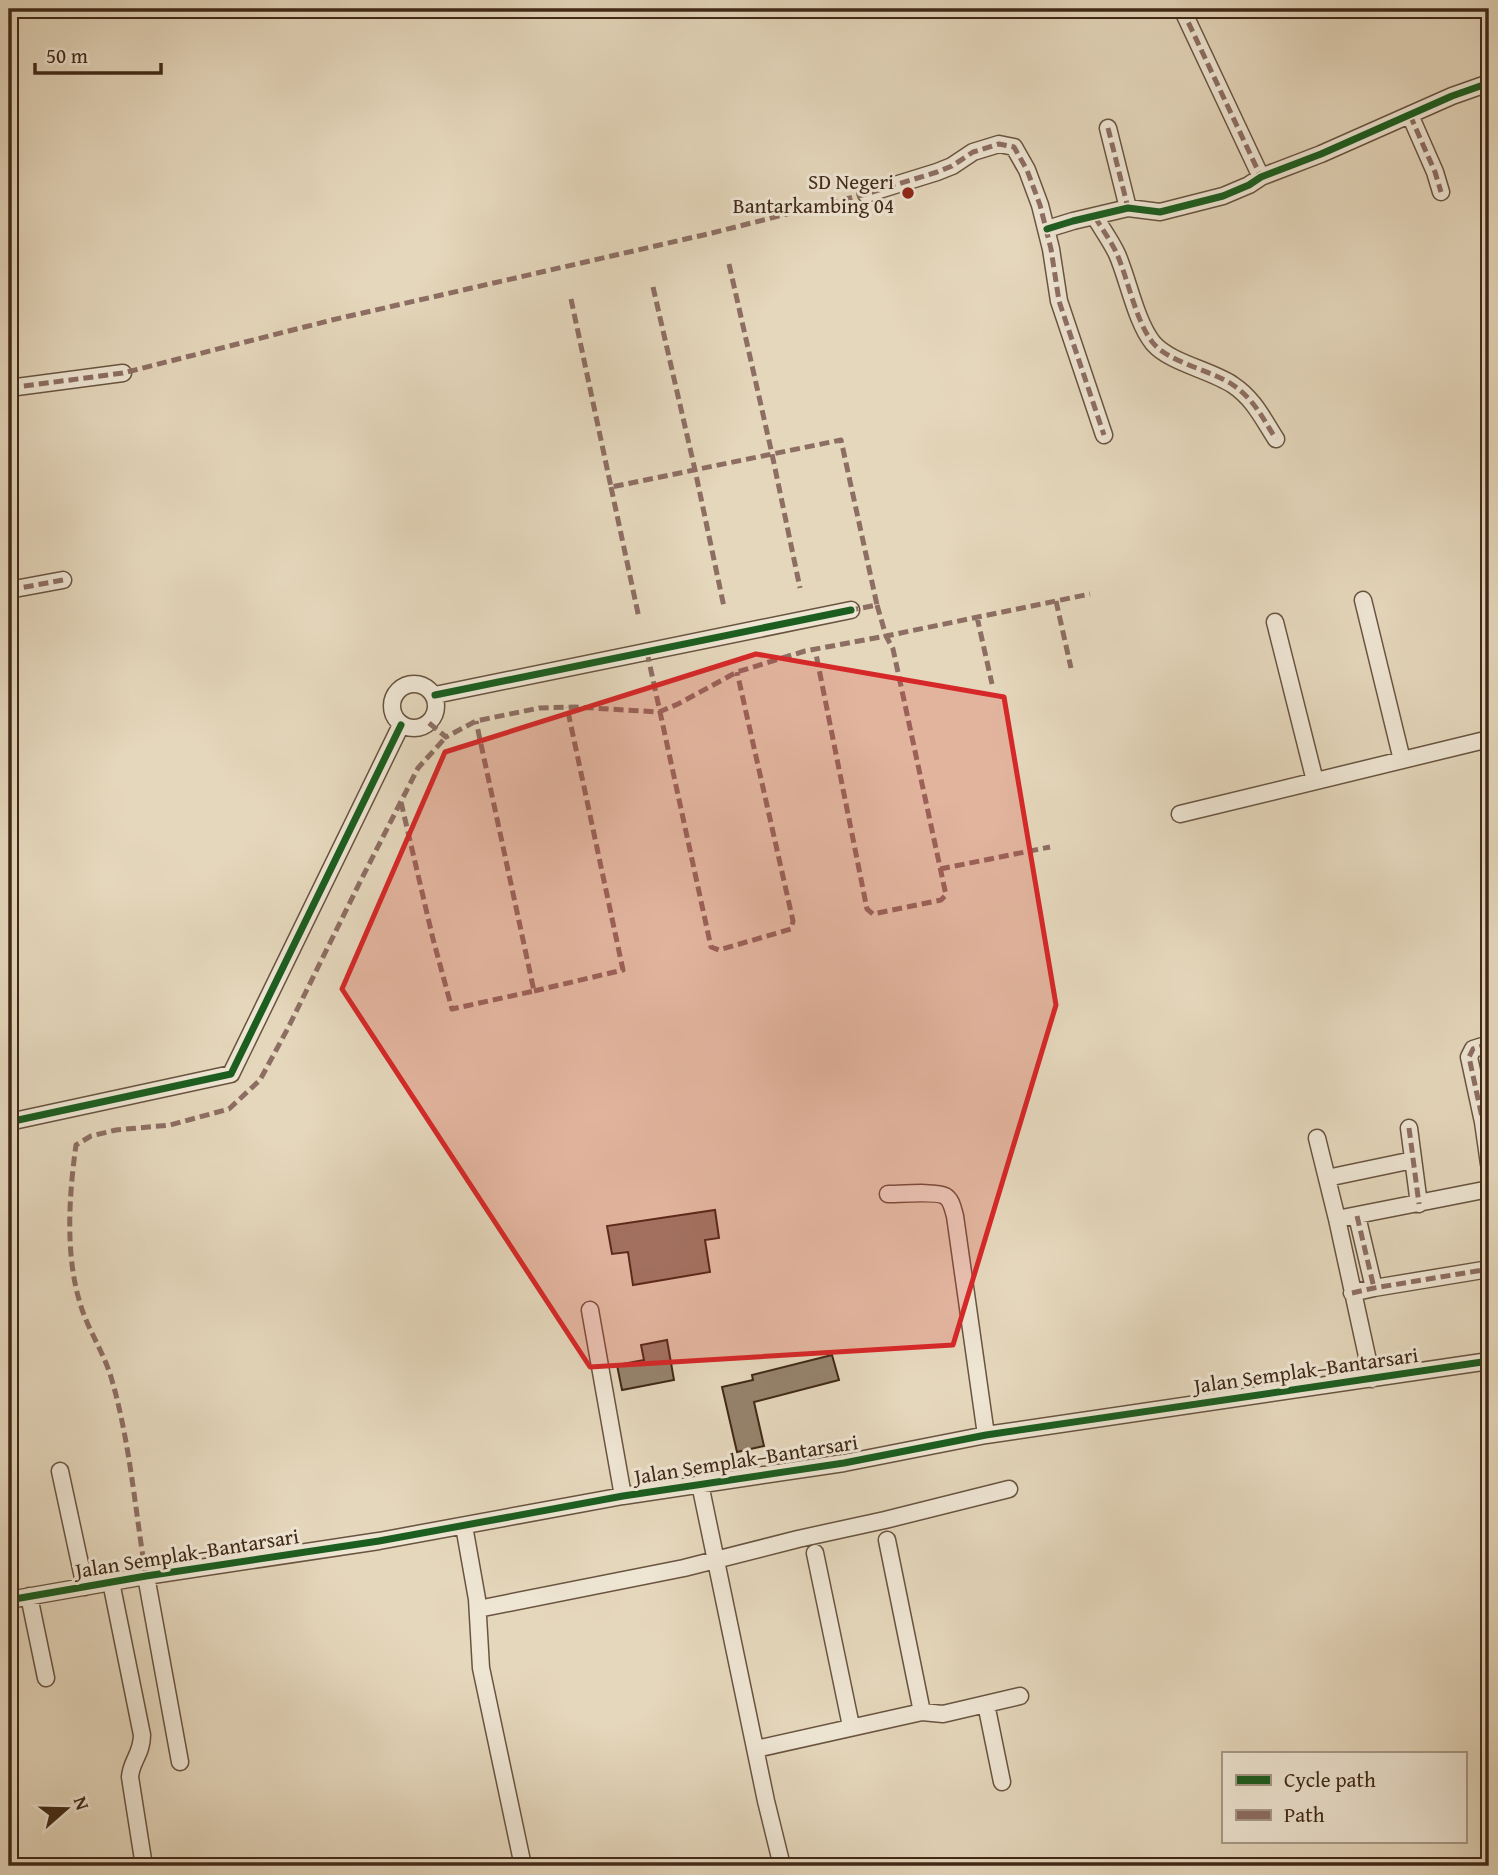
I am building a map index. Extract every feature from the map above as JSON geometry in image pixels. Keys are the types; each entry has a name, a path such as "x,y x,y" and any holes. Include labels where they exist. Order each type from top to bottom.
{"street":[{"path":"1182,9 1261,177"},
{"path":"1047,229 1128,208 1160,212 1223,196 1248,186 1261,177 1489,83"},
{"path":"1410,115 1441,192"},
{"path":"1108,128 1128,208"},
{"path":"866,194 937,172 973,152 999,144 1014,147 1027,170 1040,205 1047,229 1059,302 1104,435"},
{"path":"1095,217 1116,252 1144,328 1152,342 1163,352 1221,379 1244,393 1253,402 1276,439"},
{"path":"9,388 123,373"},
{"path":"9,590 62,580"},
{"path":"1363,600 1402,760"},
{"path":"435,695 851,610"},
{"path":"1275,622 1315,781"},
{"path":"406,684 422,684 435,695 437,710 429,723 416,729 401,725 392,711 394,695 406,684"},
{"path":"9,1122 231,1074 401,725"},
{"path":"1180,814 1489,739"},
{"path":"1489,1044 1473,1049 1469,1057 1486,1122 1489,1164"},
{"path":"1409,1128 1419,1204"},
{"path":"1317,1138 1371,1379"},
{"path":"1326,1178 1412,1160"},
{"path":"1337,1219 1489,1189"},
{"path":"888,1194 945,1195 951,1202 986,1435"},
{"path":"1357,1216 1374,1288"},
{"path":"1352,1293 1489,1269"},
{"path":"590,1310 623,1496"},
{"name":"Jalan Semplak–Bantarsari","path":"9,1600 464,1526 623,1496 844,1463 986,1435 1489,1361"},
{"path":"60,1471 85,1587"},
{"path":"700,1484 782,1866"},
{"path":"478,1609 716,1561 1009,1489"},
{"path":"464,1526 478,1609 481,1668 523,1866"},
{"path":"887,1539 922,1712"},
{"path":"815,1553 851,1726"},
{"path":"146,1576 180,1762"},
{"path":"111,1582 142,1735 141,1752 130,1777 144,1866"},
{"path":"29,1596 46,1678"},
{"path":"756,1749 851,1726 922,1712 943,1714 1020,1696"},
{"path":"986,1704 1002,1782"}],"highlighted area":[{"path":"756,654 1004,697 1056,1005 953,1345 590,1367 342,989 445,752"}],"building":[{"path":"715,1210 719,1238 705,1240 710,1272 633,1285 628,1252 612,1254 607,1226"},
{"path":"667,1340 674,1380 622,1390 617,1365 644,1360 641,1345"},
{"path":"832,1355 839,1380 754,1402 764,1446 737,1452 722,1387 753,1380 752,1375"}],"marked path":[{"path":"1182,9 1261,177"},
{"path":"1410,115 1441,192"},
{"path":"1108,128 1128,208"},
{"path":"9,388 123,373 332,320 712,233 866,194 937,172 973,152 999,144 1014,147 1027,170 1040,205 1051,249 1059,301 1104,435"},
{"path":"1095,217 1117,254 1137,312 1153,343 1170,356 1233,385 1247,397 1276,439"},
{"path":"729,264 800,588"},
{"path":"653,287 724,607"},
{"path":"571,299 611,487 841,440 877,605 851,610"},
{"path":"611,487 639,618"},
{"path":"9,590 63,580"},
{"path":"877,605 886,636 1090,594"},
{"path":"1056,601 1071,668"},
{"path":"977,617 992,684"},
{"path":"429,723 446,737 476,721 539,708 575,707 659,712 737,672 805,651 886,636 893,649 946,895 941,900 873,914 867,909 815,649"},
{"path":"647,652 711,947 719,950 791,929 793,921 737,672"},
{"path":"534,991 623,970 567,707"},
{"path":"401,802 452,1009 534,991 476,721"},
{"path":"146,1576 118,1401 108,1367 83,1312 75,1284 70,1245 70,1204 76,1145 91,1136 116,1130 170,1125 229,1109 260,1080 418,768 446,737"},
{"path":"940,869 1050,847"},
{"path":"1489,1044 1473,1049 1469,1057 1489,1164"},
{"path":"1409,1128 1419,1204"},
{"path":"1357,1216 1374,1288"},
{"path":"1352,1293 1489,1269"}],"cycle path":[{"path":"1047,229 1128,208 1160,212 1223,196 1261,177 1489,83"},
{"path":"435,695 851,610"},
{"path":"9,1122 231,1074 401,725"},
{"path":"9,1600 146,1576 379,1541 623,1496 844,1463 986,1435 1489,1361"}],"place":[{"name":"SD Negeri Bantarkambing 04","path":"908,193"}]}
